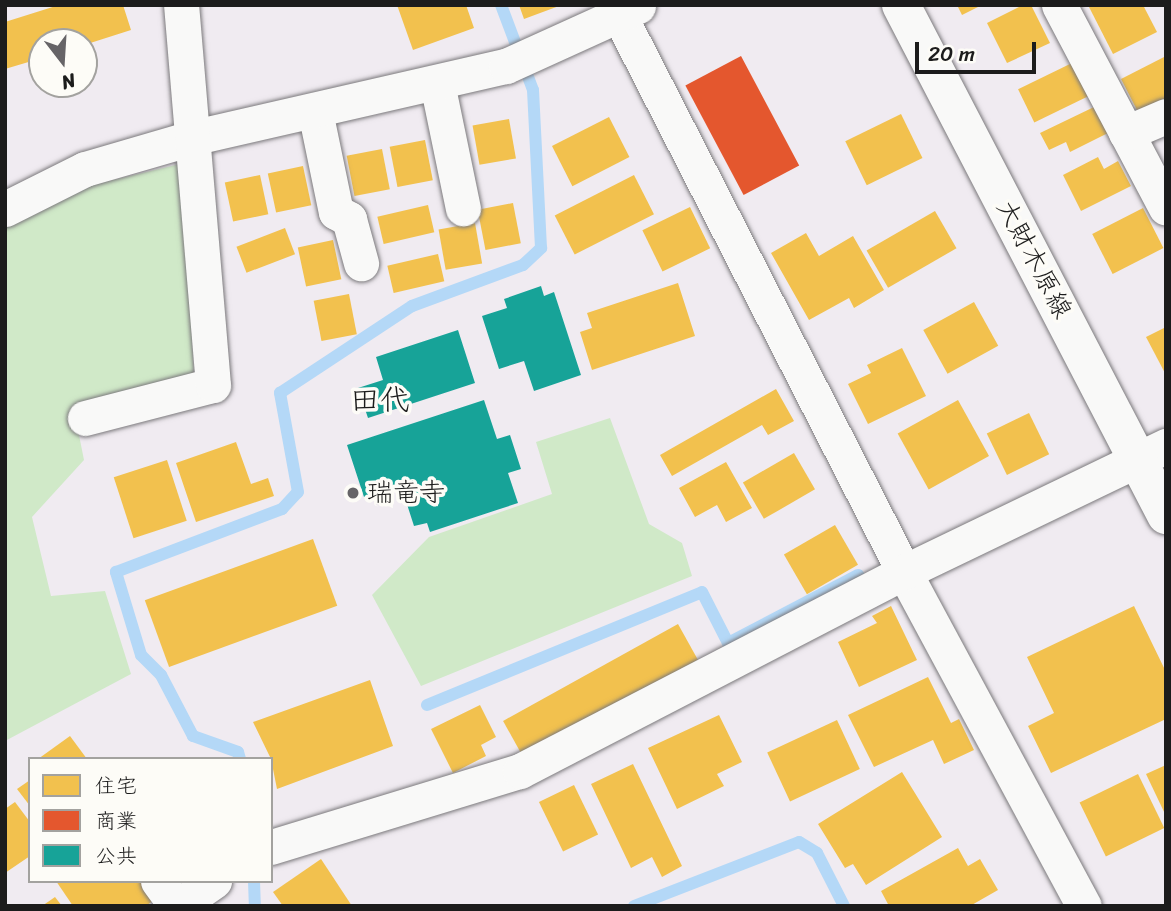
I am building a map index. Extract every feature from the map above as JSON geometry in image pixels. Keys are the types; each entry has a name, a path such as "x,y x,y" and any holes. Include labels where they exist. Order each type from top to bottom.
{"street":[{"path":"85,418 213,385 195,137 181,5"},
{"name":"大財木原線","path":"901,5 1152,452 1166,515"},
{"path":"1059,5 1166,208"},
{"path":"5,209 85,169 195,137 506,66 539,53 624,9 904,572 1084,906"},
{"path":"437,83 463,208"},
{"path":"315,111 336,212 349,219 361,263"},
{"path":"1126,133 1166,116"},
{"path":"273,846 520,771 904,572 1152,452"},
{"path":"160,883 177,906 211,883"}],"green space":[{"path":"184,163 194,377 74,410 84,460 32,517 51,596 105,591 131,674 5,741 5,226 62,192"},
{"path":"610,418 649,524 682,543 692,576 421,686 372,595 429,537 552,494 536,442"}],"building: 住宅":[{"path":"59,5 123,5 131,30 98,41 98,28 28,28 28,62 5,69 5,22"},
{"path":"397,5 466,5 474,28 413,50"},
{"path":"519,5 559,5 559,6 524,19"},
{"path":"957,5 982,5 962,15"},
{"path":"1023,5 1031,5 1050,43 1007,63 987,23"},
{"path":"1088,5 1143,5 1157,32 1113,54"},
{"path":"1166,56 1166,98 1138,112 1121,79"},
{"path":"1072,63 1088,96 1034,123 1018,89"},
{"path":"1094,107 1108,133 1070,152 1066,142 1049,150 1040,133"},
{"path":"901,114 922,158 867,185 845,141"},
{"path":"609,117 629,157 572,186 552,146"},
{"path":"509,119 516,158 480,165 473,125"},
{"path":"425,140 433,180 397,187 390,147"},
{"path":"382,149 390,189 354,196 347,156"},
{"path":"1098,157 1104,169 1118,161 1131,186 1081,211 1063,175"},
{"path":"303,166 311,205 276,213 268,173"},
{"path":"260,175 268,214 233,222 225,182"},
{"path":"634,175 654,214 575,255 555,215"},
{"path":"513,203 521,243 485,250 478,210"},
{"path":"428,205 434,232 384,244 377,217"},
{"path":"690,207 710,248 663,272 642,230"},
{"path":"1143,208 1163,248 1113,274 1092,234"},
{"path":"935,211 956,248 888,288 867,250"},
{"path":"475,223 482,263 446,270 439,229"},
{"path":"285,228 295,254 246,273 236,247"},
{"path":"806,233 819,256 853,236 884,290 854,308 849,298 809,320 771,253"},
{"path":"333,240 341,279 306,287 298,247"},
{"path":"438,254 444,281 394,293 387,266"},
{"path":"678,283 695,336 592,370 580,332 592,328 587,313"},
{"path":"349,294 357,334 321,341 314,301"},
{"path":"974,302 998,346 948,374 923,330"},
{"path":"1166,327 1166,375 1146,337"},
{"path":"902,348 926,396 868,424 848,384 871,373 867,365"},
{"path":"776,389 794,421 768,435 762,425 672,476 660,455"},
{"path":"958,400 989,456 929,489 898,433"},
{"path":"1029,413 1049,454 1007,475 987,434"},
{"path":"236,442 251,484 268,478 274,496 196,522 176,463"},
{"path":"794,453 815,489 764,519 743,482"},
{"path":"167,460 187,521 134,538 114,477"},
{"path":"726,462 752,508 726,522 717,505 695,517 679,488"},
{"path":"835,525 858,565 807,594 784,554"},
{"path":"313,539 337,606 169,667 145,600"},
{"path":"891,606 917,660 859,687 838,642 877,623 872,616"},
{"path":"1134,606 1166,672 1166,719 1051,773 1028,726 1054,713 1027,657"},
{"path":"678,624 698,660 523,757 503,721"},
{"path":"928,677 951,723 959,719 974,750 944,764 933,740 874,767 848,715"},
{"path":"370,680 393,746 277,789 273,757 270,757 253,722"},
{"path":"480,705 496,737 481,745 486,756 453,773 431,729"},
{"path":"719,715 742,762 717,774 724,786 677,809 648,748"},
{"path":"837,720 860,769 790,801 767,753"},
{"path":"70,736 86,757 41,757"},
{"path":"633,764 682,866 662,877 652,857 631,868 591,784"},
{"path":"1166,765 1166,816 1146,774"},
{"path":"902,772 942,837 866,885 853,864 845,868 818,824"},
{"path":"1138,774 1164,828 1106,856 1080,802"},
{"path":"28,781 28,803 17,789"},
{"path":"574,785 598,834 563,852 539,802"},
{"path":"15,802 28,819 28,857 5,873 5,809"},
{"path":"958,848 968,866 980,859 998,890 970,906 889,906 881,891"},
{"path":"321,859 352,906 283,906 273,892"},
{"path":"57,883 141,883 154,900 146,906 73,906"},
{"path":"55,897 62,906 42,906"}],"building: 商業":[{"path":"741,56 799,165 744,195 685,86"}],"building: 公共":[{"path":"541,286 544,296 554,292 581,375 534,391 524,361 499,369 482,316 507,308 504,299"},
{"path":"458,330 475,383 368,418 358,388 383,380 376,357"},
{"path":"484,400 497,439 510,435 521,469 508,473 518,503 430,532 427,523 414,526 404,495 417,491 414,481 364,497 347,445"}],"waterway":[{"path":"239,757 238,752 193,736 161,675 141,655 116,572 282,509 298,492 280,393 412,306 523,265 541,248 533,90 501,5"},
{"path":"427,705 702,592 728,643 858,575"},
{"path":"634,906 799,842 817,853 844,906"},
{"path":"254,883 255,906"}],"place":[{"name":"瑞竜寺","path":"353,493"}],"district":[{"name":"田代","path":"380,400"}]}
